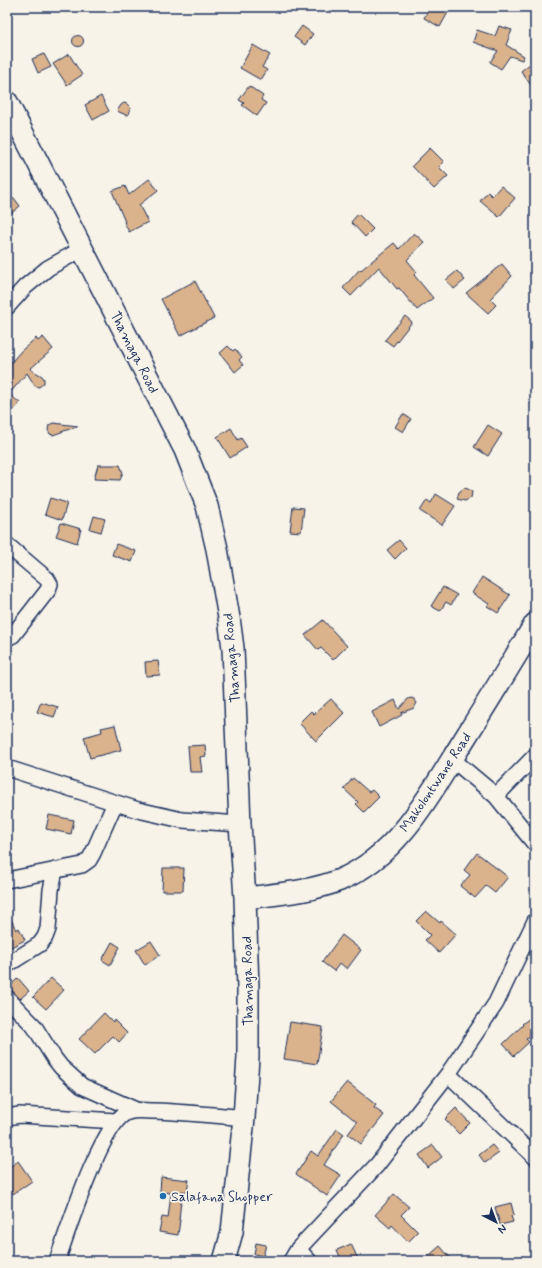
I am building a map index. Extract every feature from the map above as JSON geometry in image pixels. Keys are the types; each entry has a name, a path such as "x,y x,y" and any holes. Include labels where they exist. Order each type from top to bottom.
{"main road":[{"name":"Thamaga Road","path":"7,102 184,450 207,506 217,549 233,648 248,989 248,1042 244,1118 232,1232 224,1261"},
{"name":"Makolontwane Road","path":"245,898 311,889 340,879 368,864 389,847 407,828 429,797 535,624"}],"street":[{"path":"7,307 25,287 48,268 82,249"},
{"path":"7,545 47,579 50,584 48,590 13,635 7,638"},
{"path":"496,796 535,756"},
{"path":"452,759 496,796 535,844"},
{"path":"7,768 115,803 182,820 240,824"},
{"path":"7,880 82,865 89,860 93,853 115,803"},
{"path":"7,964 40,944 45,937 48,929 51,890 55,870"},
{"path":"308,1261 294,1255 377,1165 448,1074 496,1003 535,921"},
{"path":"7,998 34,1026 61,1067 82,1086 136,1110"},
{"path":"448,1074 535,1157"},
{"path":"57,1261 96,1156 116,1121 122,1115 136,1110 244,1118"},
{"path":"7,1116 20,1115 116,1121"}],"building":[{"path":"430,7 451,7 440,27 424,18"},
{"path":"302,26 313,34 305,45 294,37"},
{"path":"499,26 512,30 506,45 524,56 522,60 510,56 501,69 490,62 498,51 473,42 477,30 495,36"},
{"path":"78,35 82,37 84,41 82,45 78,47 74,45 72,41 74,37"},
{"path":"253,45 270,55 262,67 267,70 261,80 240,68"},
{"path":"44,54 51,67 38,73 32,59"},
{"path":"69,54 82,75 67,85 53,64"},
{"path":"535,60 535,91 521,71"},
{"path":"249,86 263,96 261,100 266,103 257,116 242,105 244,103 239,100"},
{"path":"101,96 109,111 93,120 85,105"},
{"path":"124,103 131,108 129,114 126,115 117,111"},
{"path":"430,148 444,162 439,167 448,176 434,189 412,166"},
{"path":"149,179 158,190 139,205 148,222 129,232 112,191 125,186 129,195"},
{"path":"501,186 515,198 499,217 480,201 488,192 492,196"},
{"path":"14,198 20,206 7,217 7,204"},
{"path":"358,214 373,229 365,237 351,222"},
{"path":"414,233 424,242 407,260 417,272 414,275 433,298 417,310 379,267 351,296 343,288 360,269 361,270 394,243 399,249"},
{"path":"502,264 512,276 490,299 496,305 488,313 466,293"},
{"path":"457,271 465,280 454,289 446,280"},
{"path":"195,281 214,318 180,336 161,299"},
{"path":"405,316 412,322 393,346 385,340"},
{"path":"43,337 53,349 30,369 42,376 44,383 39,387 35,386 27,373 9,394 20,403 7,417 7,367 21,351 36,338 38,341"},
{"path":"228,346 233,351 235,349 242,357 239,360 243,365 235,372 220,353"},
{"path":"403,414 411,419 403,432 395,427"},
{"path":"53,423 78,426 53,435 50,434 48,430 49,425"},
{"path":"488,425 502,434 488,456 474,447"},
{"path":"231,428 238,440 241,438 247,447 230,458 217,437"},
{"path":"98,465 120,465 123,473 120,480 94,479"},
{"path":"464,488 472,492 471,498 465,501 457,499 459,492"},
{"path":"436,494 455,506 442,525 420,511 427,500 431,503"},
{"path":"50,498 67,503 62,520 45,514"},
{"path":"293,507 304,508 301,532 290,531"},
{"path":"94,516 105,519 101,532 90,529"},
{"path":"61,523 81,529 77,543 56,536"},
{"path":"399,540 406,548 395,559 387,550"},
{"path":"116,544 136,551 132,562 112,555"},
{"path":"482,577 510,595 498,613 487,606 489,604 472,593"},
{"path":"443,587 457,595 451,605 446,602 440,611 431,606"},
{"path":"323,620 347,646 333,660 321,648 318,650 305,635"},
{"path":"158,661 160,675 146,676 145,662"},
{"path":"411,698 417,703 414,708 401,713 402,715 379,727 372,712 395,700 399,709 408,699"},
{"path":"331,699 344,713 316,741 299,723 311,711 314,714"},
{"path":"41,702 58,707 54,717 37,712"},
{"path":"115,725 121,750 90,758 84,737 102,732 101,728"},
{"path":"205,745 206,756 200,757 202,772 190,772 188,746"},
{"path":"353,778 369,792 372,790 379,797 364,812 356,804 358,802 344,789"},
{"path":"49,815 74,820 71,834 46,829"},
{"path":"477,853 508,877 495,893 486,886 475,898 460,886 470,875 464,870"},
{"path":"163,868 184,868 183,891 162,891"},
{"path":"7,910 16,930 19,928 25,940 7,949"},
{"path":"426,911 456,934 439,953 425,940 430,935 416,921"},
{"path":"342,935 361,950 347,969 340,963 334,971 322,962"},
{"path":"151,941 160,955 145,965 136,950"},
{"path":"112,942 120,947 110,965 102,960"},
{"path":"18,978 29,991 20,999 9,987"},
{"path":"51,978 64,990 46,1009 33,997"},
{"path":"104,1013 113,1022 114,1020 127,1033 119,1042 113,1036 95,1054 79,1039"},
{"path":"530,1018 535,1024 535,1032 526,1039 529,1042 514,1056 503,1044 523,1025 522,1024"},
{"path":"290,1022 323,1027 317,1064 284,1059"},
{"path":"347,1082 376,1105 374,1108 384,1115 361,1144 348,1134 357,1122 331,1101"},
{"path":"456,1108 470,1123 459,1134 445,1119"},
{"path":"337,1129 344,1134 324,1165 341,1175 327,1196 296,1174 311,1151 318,1156"},
{"path":"433,1145 442,1157 428,1168 419,1155"},
{"path":"492,1145 499,1153 485,1163 479,1155"},
{"path":"18,1161 32,1181 13,1194 7,1185 7,1169"},
{"path":"161,1177 189,1180 187,1192 182,1191 178,1235 159,1232 162,1217 168,1218 171,1193 160,1192"},
{"path":"394,1194 409,1207 401,1215 418,1232 408,1242 392,1225 390,1228 375,1215"},
{"path":"511,1203 514,1215 511,1216 513,1222 500,1225 495,1207"},
{"path":"256,1243 266,1245 263,1256 254,1254"},
{"path":"351,1244 359,1261 342,1261 337,1250"},
{"path":"440,1246 453,1261 423,1261"}],"place":[{"name":"Salafana Shopper","path":"163,1196"}]}
